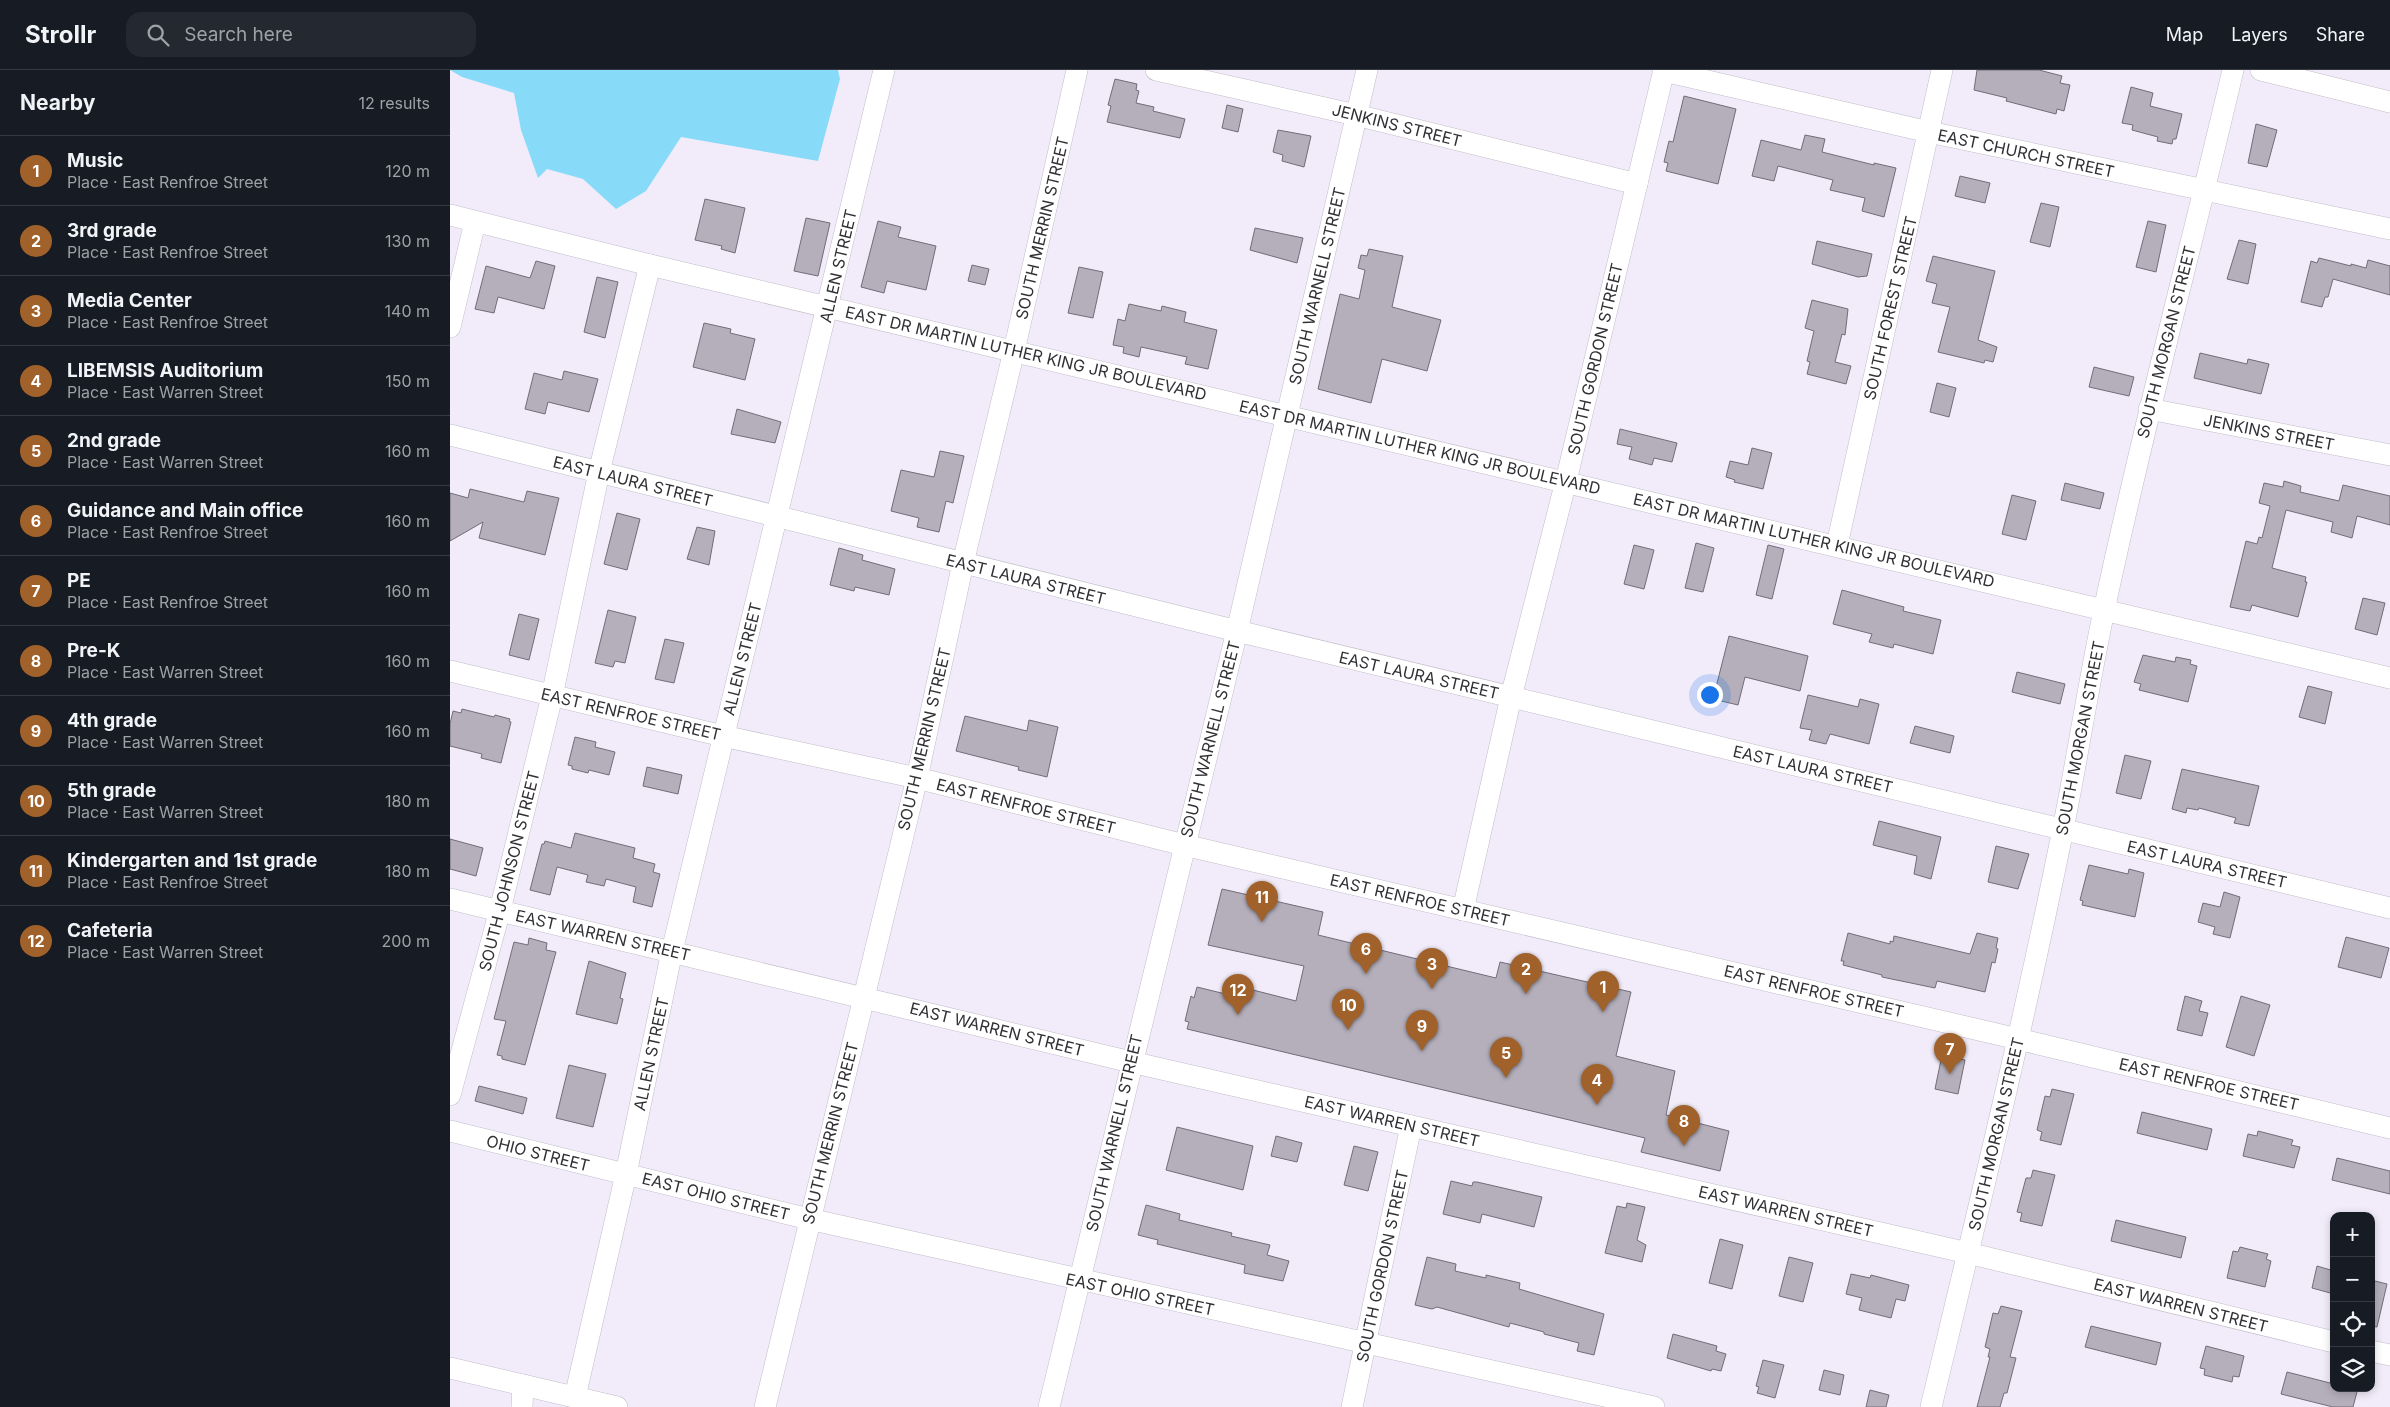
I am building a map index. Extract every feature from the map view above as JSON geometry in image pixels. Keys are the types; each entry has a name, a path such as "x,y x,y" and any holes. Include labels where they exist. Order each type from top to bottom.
{"street":[{"name":"ALLEN STREET","path":"575,1397 626,1174 672,951 884,70"},
{"name":"SOUTH MERRIN STREET","path":"765,1407 917,778 963,563 1014,351 1077,70"},
{"name":"JENKINS STREET","path":"1156,70 1356,115 1637,184"},
{"name":"SOUTH WARNELL STREET","path":"1049,1407 1131,1062 1237,631 1367,70"},
{"name":"EAST CHURCH STREET","path":"1664,70 1929,132 2390,229"},
{"name":"SOUTH GORDON STREET","path":"1462,910 1511,697 1566,481 1664,70"},
{"name":"SOUTH FOREST STREET","path":"1837,545 1942,70"},
{"name":"SOUTH MORGAN STREET","path":"1931,1407 2018,1039 2063,829 2104,609 2149,409 2234,70"},
{"path":"2261,70 2390,102"},
{"name":"EAST DR MARTIN LUTHER KING JR BOULEVARD","path":"450,215 650,265 1837,545 2390,678"},
{"path":"450,327 475,222"},
{"name":"SOUTH JOHNSON STREET","path":"450,1095 500,910 552,696 599,472 650,265"},
{"name":"JENKINS STREET","path":"2149,409 2390,456"},
{"name":"EAST LAURA STREET","path":"450,435 777,518 1237,631 2390,908"},
{"name":"EAST RENFROE STREET","path":"450,671 723,736 917,778 1184,845 2018,1039 2390,1128"},
{"name":"EAST WARREN STREET","path":"450,898 1131,1062 1968,1253 2330,1341"},
{"name":"SOUTH GORDON STREET","path":"1352,1407 1411,1126"},
{"name":"OHIO STREET","path":"450,1131 626,1174"},
{"name":"EAST OHIO STREET","path":"626,1174 1079,1281 1366,1342 1654,1407"},
{"path":"2375,1352 2390,1355"},
{"path":"450,1368 617,1407"},
{"path":"522,1407 523,1385"}],"water":[{"path":"450,70 838,70 840,79 818,161 681,137 646,191 616,209 583,179 547,169 538,178 521,130 514,93 462,77"}],"building":[{"path":"1977,70 2039,70 2062,76 2060,83 2070,85 2064,111 2057,109 2056,114 2006,101 2007,98 1974,90"},
{"path":"1115,79 1137,84 1136,90 1139,91 1136,103 1154,107 1153,111 1185,119 1180,138 1107,122 1111,106 1108,105"},
{"path":"2131,87 2153,93 2150,106 2182,114 2176,139 2173,139 2172,144 2157,141 2158,137 2132,130 2133,125 2122,123"},
{"path":"1684,96 1736,109 1718,184 1666,171 1668,163 1664,162 1669,141 1673,142"},
{"path":"1227,105 1243,109 1238,132 1222,128"},
{"path":"2256,124 2277,130 2267,167 2248,163"},
{"path":"1278,130 1311,136 1304,167 1282,161 1283,155 1273,152"},
{"path":"1805,135 1825,139 1822,152 1874,165 1874,163 1896,168 1884,217 1862,211 1865,198 1830,190 1833,180 1778,166 1774,181 1752,176 1761,140 1801,150"},
{"path":"1960,176 1990,183 1985,203 1955,196"},
{"path":"705,199 745,208 735,253 721,249 722,246 695,240"},
{"path":"2041,203 2059,207 2050,247 2030,242"},
{"path":"806,218 830,223 818,276 794,271"},
{"path":"878,221 901,227 898,237 936,246 926,290 887,281 884,293 861,287"},
{"path":"2148,221 2166,225 2156,272 2136,267"},
{"path":"1255,228 1303,238 1297,263 1250,250"},
{"path":"2239,240 2256,244 2248,284 2227,279"},
{"path":"1817,241 1872,254 1867,276 1858,277 1812,264"},
{"path":"1369,249 1403,256 1392,307 1441,320 1427,371 1382,359 1371,403 1318,389 1340,294 1359,299 1365,270 1358,268 1361,255 1367,256"},
{"path":"1933,256 1995,271 1978,340 1997,347 1993,362 1985,360 1984,363 1938,352 1950,307 1932,303 1937,284 1926,281"},
{"path":"2319,258 2366,268 2368,260 2390,266 2390,295 2333,279 2328,297 2325,297 2322,307 2301,302 2311,261 2317,263"},
{"path":"536,261 555,266 544,309 498,297 494,313 475,309 486,266 530,278"},
{"path":"972,265 989,269 985,285 968,281"},
{"path":"1079,267 1103,272 1093,318 1068,313"},
{"path":"597,277 618,282 605,338 584,332"},
{"path":"1812,300 1848,309 1845,335 1842,334 1835,362 1851,366 1846,384 1807,374 1810,362 1807,361 1814,331 1805,328"},
{"path":"1129,304 1161,311 1162,306 1186,312 1184,322 1217,330 1208,369 1185,364 1187,357 1141,347 1139,357 1123,353 1124,347 1113,345 1118,319 1125,321"},
{"path":"704,323 731,329 730,333 755,339 745,380 693,367"},
{"path":"2200,353 2247,364 2248,359 2269,364 2261,394 2194,378"},
{"path":"2094,367 2134,377 2129,396 2089,387"},
{"path":"564,371 598,379 589,412 548,402 545,414 525,409 534,373 562,380"},
{"path":"1937,383 1956,388 1949,417 1930,412"},
{"path":"737,409 781,422 775,443 731,434"},
{"path":"1620,429 1677,443 1672,462 1654,458 1652,465 1629,459 1632,447 1617,444"},
{"path":"1752,448 1772,453 1763,489 1734,482 1735,480 1726,477 1730,461 1748,465"},
{"path":"940,451 964,456 953,503 946,501 939,532 917,527 919,518 891,511 901,470 934,477"},
{"path":"2284,481 2301,486 2300,492 2339,501 2343,485 2390,496 2390,525 2357,516 2352,538 2331,532 2333,522 2286,510 2272,568 2306,577 2305,582 2307,582 2298,617 2252,605 2250,611 2230,607 2246,541 2257,544 2259,537 2262,538 2270,506 2259,503 2264,483 2283,487"},
{"path":"2065,483 2104,493 2100,509 2061,500"},
{"path":"470,489 524,502 527,491 559,498 545,555 479,538 483,522 450,541 450,493 468,498"},
{"path":"2012,495 2036,501 2026,540 2002,534"},
{"path":"617,513 640,519 627,570 604,564"},
{"path":"697,527 715,531 709,565 687,559"},
{"path":"1696,543 1714,548 1703,592 1685,588"},
{"path":"1634,545 1654,550 1644,589 1624,584"},
{"path":"1768,545 1784,549 1772,599 1756,595"},
{"path":"839,548 863,555 862,560 895,569 889,595 855,587 854,591 830,585"},
{"path":"1842,590 1904,607 1903,611 1941,620 1933,654 1894,644 1893,648 1869,642 1872,634 1833,624"},
{"path":"2363,598 2385,603 2377,635 2355,629"},
{"path":"608,610 636,617 625,663 615,661 613,667 595,663"},
{"path":"519,614 539,619 529,660 509,655"},
{"path":"1729,636 1808,656 1800,691 1745,677 1738,705 1713,699"},
{"path":"665,639 684,643 674,683 655,679"},
{"path":"2143,655 2175,662 2176,657 2191,660 2190,664 2197,666 2188,702 2139,690 2141,684 2134,682"},
{"path":"2017,672 2065,684 2060,704 2012,692"},
{"path":"2308,686 2332,692 2325,724 2299,717"},
{"path":"1808,695 1858,707 1860,699 1879,704 1869,744 1830,734 1826,744 1809,740 1812,730 1800,728"},
{"path":"462,709 510,719 509,721 511,722 501,763 481,758 482,754 450,746 450,724 453,711 461,713"},
{"path":"965,716 1027,731 1029,720 1058,727 1047,777 1018,770 1019,767 956,751"},
{"path":"1915,726 1954,736 1950,753 1910,743"},
{"path":"575,737 596,742 595,747 615,752 609,775 589,770 588,773 572,769 572,766 568,765"},
{"path":"2125,755 2151,761 2141,799 2116,793"},
{"path":"647,767 682,775 678,794 643,786"},
{"path":"2182,769 2259,786 2249,826 2234,823 2236,818 2199,808 2198,810 2187,808 2186,813 2172,809"},
{"path":"1879,821 1941,837 1931,879 1914,874 1917,856 1873,845"},
{"path":"575,833 635,848 633,858 655,864 653,872 660,874 652,907 633,902 636,887 606,879 604,886 586,882 588,875 557,867 550,895 530,890 542,844 545,841 571,848"},
{"path":"450,839 483,848 476,876 450,869"},
{"path":"1996,846 2029,854 2018,889 1988,882"},
{"path":"2089,865 2128,874 2129,869 2144,873 2135,917 2082,905 2083,901 2080,900"},
{"path":"1222,889 1323,912 1318,935 1496,978 1500,962 1631,992 1616,1056 1675,1071 1666,1115 1729,1131 1720,1171 1641,1152 1645,1138 1187,1029 1189,1022 1185,1021 1191,996 1194,998 1197,987 1250,1000 1253,990 1296,1001 1304,966 1208,945"},
{"path":"2224,892 2240,897 2230,938 2213,934 2215,927 2198,922 2203,903 2220,907"},
{"path":"1848,933 1890,944 1890,941 1893,942 1894,936 1970,954 1977,933 1998,938 1996,948 1998,949 1995,963 1992,962 1985,992 1937,981 1935,988 1882,977 1882,975 1843,965 1844,961 1841,961"},
{"path":"2346,937 2389,948 2381,978 2338,967"},
{"path":"529,938 547,943 546,950 556,952 525,1065 502,1059 502,1056 497,1055 506,1021 494,1019 514,942 528,945"},
{"path":"589,961 626,973 620,998 623,999 617,1024 576,1014"},
{"path":"2185,996 2202,1001 2199,1011 2208,1013 2202,1036 2177,1030"},
{"path":"2241,996 2270,1005 2254,1056 2226,1047"},
{"path":"1942,1055 1965,1060 1958,1094 1935,1089"},
{"path":"569,1065 606,1074 593,1127 556,1118"},
{"path":"479,1086 527,1098 523,1114 475,1101"},
{"path":"2052,1089 2074,1094 2061,1145 2040,1140 2042,1132 2037,1130 2045,1096 2050,1097"},
{"path":"2142,1112 2212,1129 2207,1150 2137,1133"},
{"path":"1177,1127 1253,1146 1243,1190 1166,1170"},
{"path":"2258,1131 2293,1140 2291,1145 2300,1147 2294,1168 2243,1156 2248,1134 2257,1136"},
{"path":"1276,1136 1302,1143 1297,1162 1271,1156"},
{"path":"1354,1146 1378,1152 1368,1191 1344,1185"},
{"path":"2337,1158 2390,1171 2390,1194 2332,1180"},
{"path":"2033,1170 2055,1175 2042,1226 2020,1221 2022,1213 2017,1212 2026,1178 2031,1178"},
{"path":"1451,1181 1472,1186 1473,1182 1477,1182 1542,1197 1534,1227 1482,1214 1480,1223 1443,1214"},
{"path":"1627,1203 1645,1207 1637,1240 1646,1245 1642,1262 1605,1253 1617,1206 1626,1208"},
{"path":"1146,1205 1180,1214 1179,1220 1232,1233 1231,1236 1270,1245 1267,1255 1289,1261 1283,1281 1244,1273 1245,1265 1157,1244 1158,1240 1138,1235"},
{"path":"2116,1220 2186,1237 2181,1258 2111,1241"},
{"path":"1720,1239 1743,1245 1732,1289 1709,1283"},
{"path":"2240,1247 2268,1254 2266,1259 2271,1261 2265,1287 2227,1278 2233,1251 2238,1252"},
{"path":"1427,1257 1456,1264 1455,1271 1486,1278 1486,1275 1520,1283 1519,1289 1604,1314 1594,1355 1577,1351 1579,1343 1544,1334 1544,1332 1510,1323 1509,1327 1437,1307 1432,1309 1415,1305"},
{"path":"1789,1257 1813,1263 1803,1302 1779,1296"},
{"path":"2317,1266 2330,1270 2330,1293 2312,1288"},
{"path":"1851,1274 1870,1278 1871,1275 1909,1285 1905,1301 1896,1299 1891,1318 1859,1310 1862,1298 1846,1294"},
{"path":"2375,1281 2387,1284 2377,1327 2375,1327"},
{"path":"2001,1306 2022,1311 2010,1357 2016,1358 2007,1393 2004,1393 2000,1407 1977,1407 1990,1357 1988,1357 1990,1349 1985,1347 1993,1313 1998,1314"},
{"path":"2091,1326 2161,1343 2156,1365 2085,1347"},
{"path":"1673,1334 1717,1346 1716,1351 1726,1354 1721,1371 1712,1369 1711,1371 1667,1358"},
{"path":"2206,1346 2244,1356 2239,1377 2233,1376 2232,1382 2204,1375 2205,1369 2200,1368"},
{"path":"1763,1360 1784,1365 1775,1398 1757,1393 1759,1387 1756,1386"},
{"path":"1824,1370 1844,1375 1840,1395 1819,1390"},
{"path":"2287,1372 2330,1383 2330,1392 2357,1392 2353,1407 2333,1407 2281,1394"},
{"path":"1870,1390 1889,1395 1886,1407 1866,1407"}],"place":[{"name":"Kindergarten and 1st grade","path":"1262,922"},
{"name":"Guidance and Main office","path":"1366,974"},
{"name":"Media Center","path":"1432,989"},
{"name":"3rd grade","path":"1526,994"},
{"name":"Music","path":"1603,1012"},
{"name":"Cafeteria","path":"1238,1015"},
{"name":"5th grade","path":"1348,1030"},
{"name":"4th grade","path":"1422,1051"},
{"name":"PE","path":"1950,1074"},
{"name":"2nd grade","path":"1506,1078"},
{"name":"LIBEMSIS Auditorium","path":"1597,1105"},
{"name":"Pre-K","path":"1684,1146"}]}
